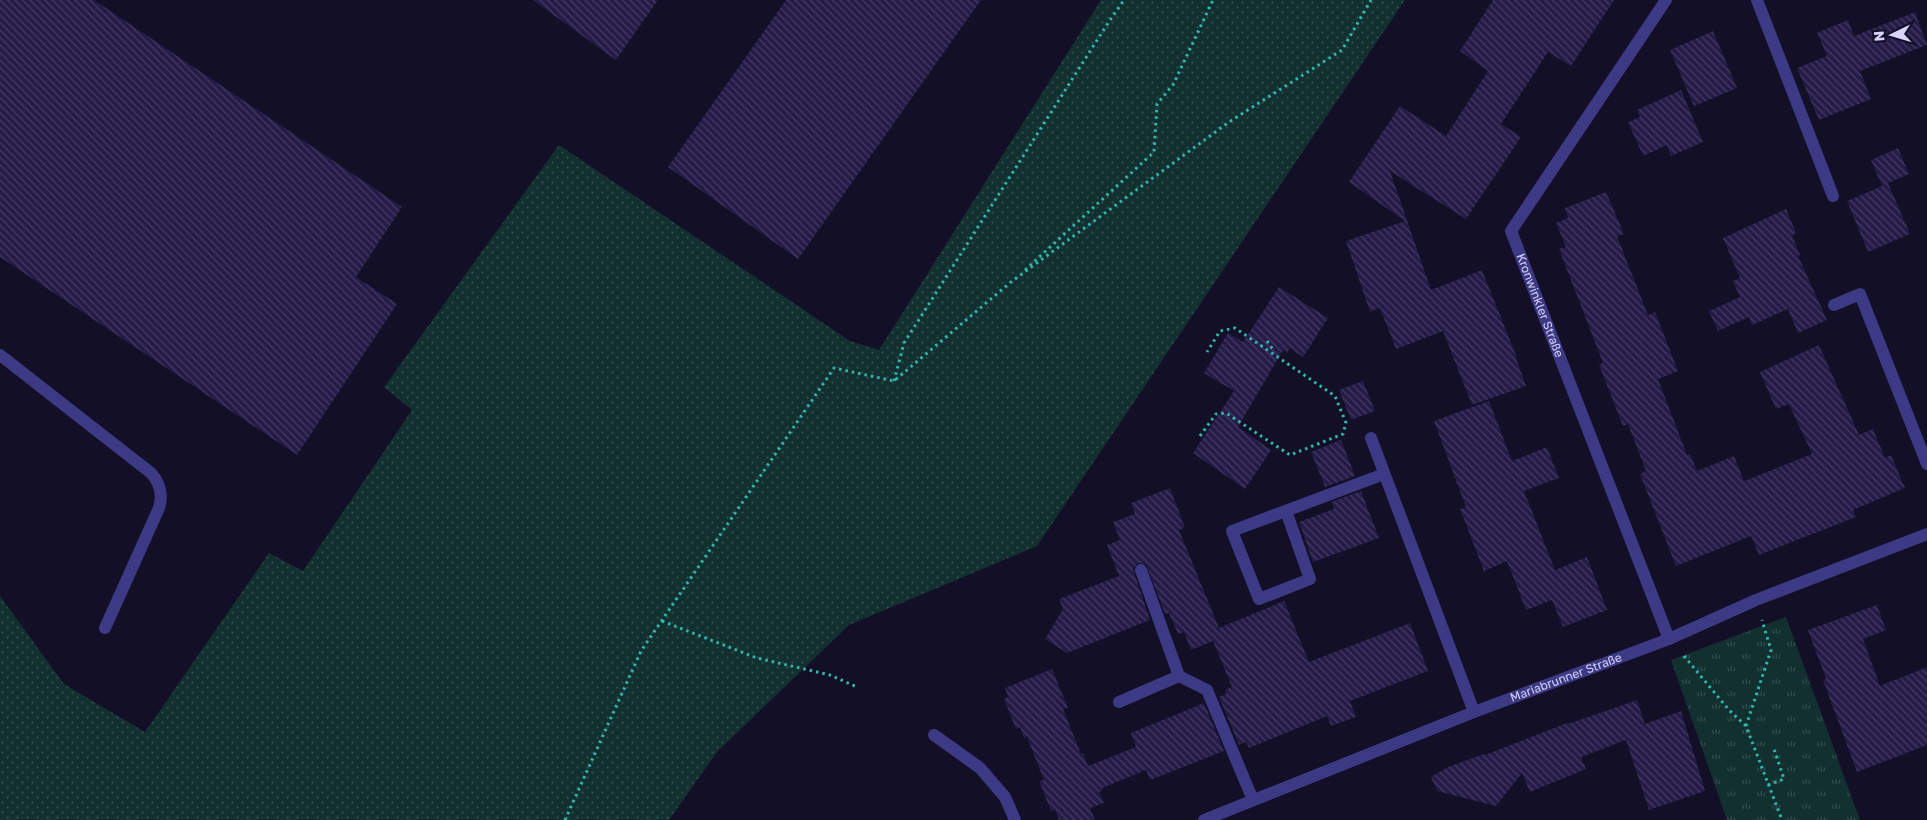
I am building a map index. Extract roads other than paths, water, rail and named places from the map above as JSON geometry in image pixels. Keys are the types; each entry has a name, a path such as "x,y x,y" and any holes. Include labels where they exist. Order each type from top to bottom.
{"street":[{"name":"Kronwinkler Straße","path":"1666,0 1511,231 1669,639"},
{"path":"1757,0 1833,196"},
{"path":"1834,305 1860,294 1927,464"},
{"path":"0,355 151,473 157,480 162,498 159,508 105,628"},
{"path":"1371,438 1474,712"},
{"path":"1286,511 1310,579 1259,599 1232,531 1384,474"},
{"name":"Mariabrunner Straße","path":"1204,820 1474,712 1669,639 1756,600 1927,534"},
{"path":"1141,570 1179,676 1207,690 1253,800"},
{"path":"1119,702 1179,676"},
{"path":"934,735 980,768 1006,797 1015,820"}]}
